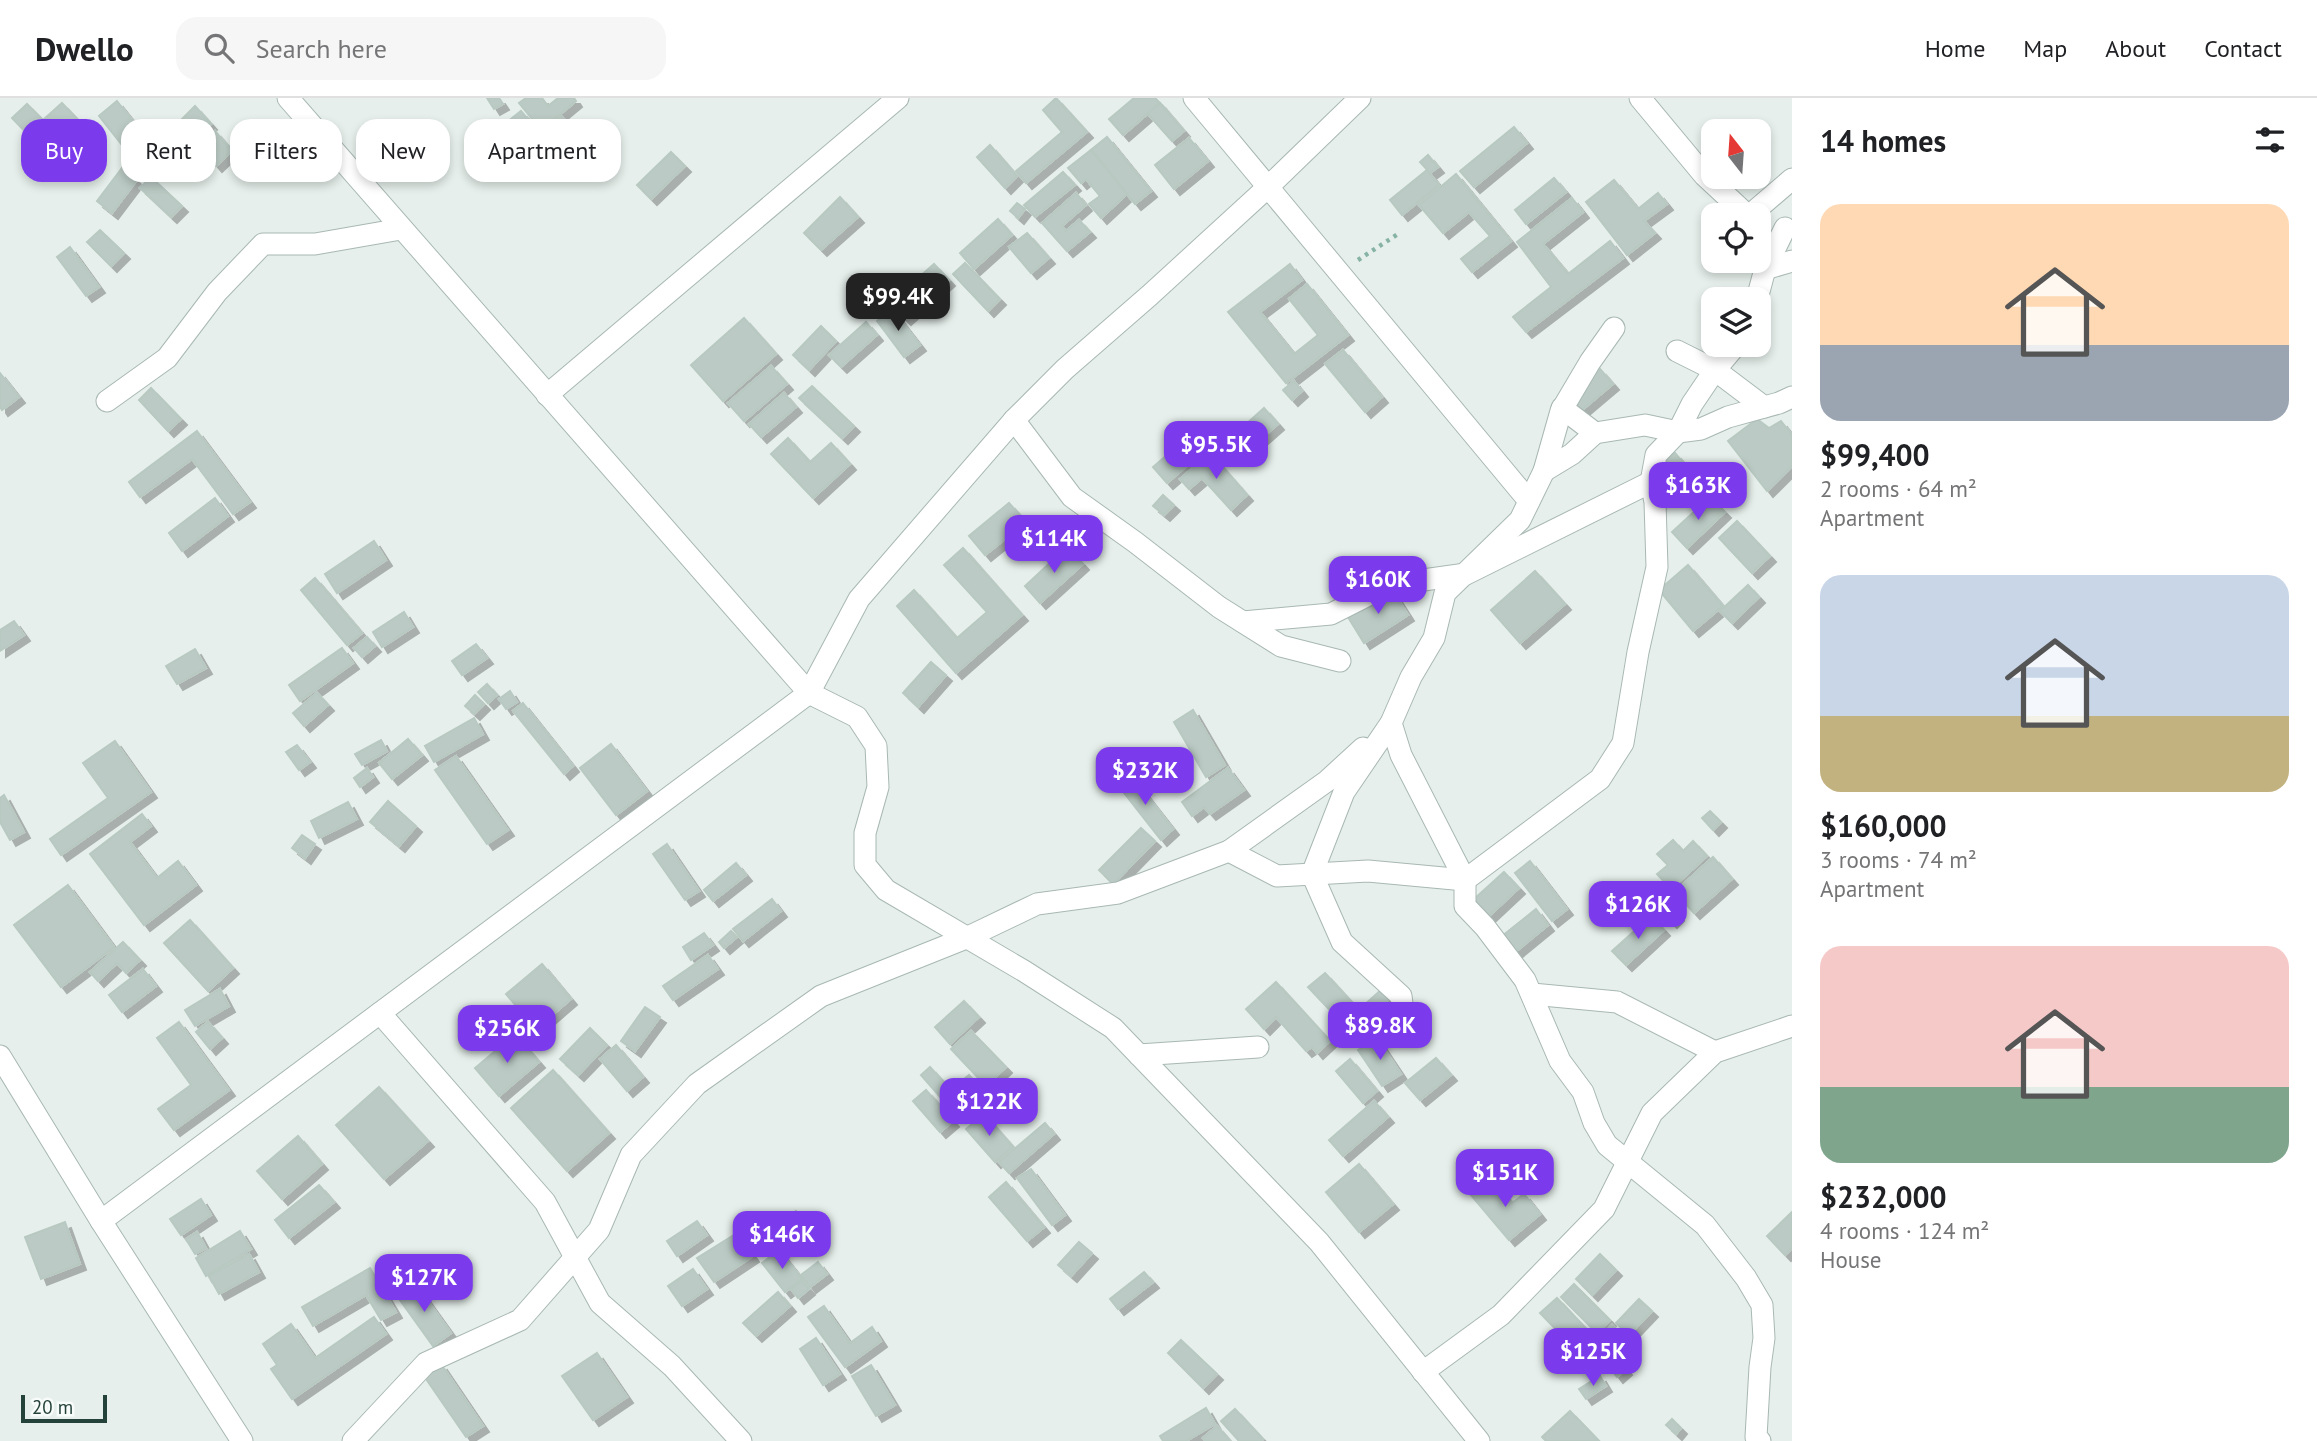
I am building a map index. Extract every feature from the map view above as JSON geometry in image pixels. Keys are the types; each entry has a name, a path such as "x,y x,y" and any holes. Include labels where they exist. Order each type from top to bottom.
{"street":[{"path":"288,98 809,693 857,717 876,746 878,787 865,833 865,865 886,890 1024,971 1113,1028 1319,1242 1479,1441"},
{"path":"547,395 898,98"},
{"path":"1194,98 1529,501"},
{"path":"101,1221 809,693 859,599 1014,419 1065,369 1268,187 1360,98"},
{"path":"1640,98 1704,175 1736,203"},
{"path":"1764,203 1792,180"},
{"path":"1771,225 1788,232 1771,259"},
{"path":"107,401 167,358 217,292 263,244 315,244 401,229"},
{"path":"1771,267 1792,261"},
{"path":"1405,1026 1401,996 1342,942 1312,874 1344,792 1391,723 1411,677 1434,638 1445,593 1520,520 1544,471 1562,408 1614,327"},
{"path":"1677,351 1782,404"},
{"path":"1229,851 1277,876 1368,871 1465,880 1600,779 1623,743 1638,652 1657,567 1656,502 1651,482 1656,455 1678,432 1692,404 1726,357"},
{"path":"1544,471 1572,454 1595,433 1645,425 1678,432 1701,429 1728,417 1782,404"},
{"path":"1562,408 1595,433"},
{"path":"1014,419 1072,497 1219,607 1281,646 1339,660"},
{"path":"1243,622 1331,614 1388,585 1466,574 1651,482"},
{"path":"1391,723 1401,755 1465,880 1465,906 1485,926 1525,980 1560,1061 1583,1092 1594,1124 1607,1146 1629,1161 1705,1225 1746,1278 1762,1305 1764,1338 1756,1437 1760,1441"},
{"path":"353,1441 426,1363 520,1320 599,1230 631,1155 697,1084 821,996 966,938 1037,904 1118,893 1229,851 1327,781 1391,723"},
{"path":"1532,994 1617,1002 1715,1052"},
{"path":"380,1013 545,1202 600,1303 672,1366 741,1441"},
{"path":"1423,1371 1501,1315 1604,1209 1652,1113 1715,1052 1792,1026"},
{"path":"1139,1055 1258,1047"},
{"path":"0,1056 101,1221 242,1441"}],"path":[{"path":"1339,272 1398,234"}],"building":[{"path":"487,98 499,98 503,104 494,109"},
{"path":"526,98 542,98 548,106 558,98 574,98 576,101 554,119 532,119 519,103"},
{"path":"1056,98 1087,132 1026,183 1016,171 1062,132 1043,110"},
{"path":"1134,98 1155,98 1160,103 1123,135 1109,119"},
{"path":"117,101 131,119 121,119 121,144 107,126 107,119 99,116"},
{"path":"62,103 77,119 44,119"},
{"path":"1160,103 1184,131 1172,141 1148,114"},
{"path":"27,104 42,119 21,119 21,127 12,118"},
{"path":"195,106 207,119 182,119"},
{"path":"521,111 527,118 526,119 511,119"},
{"path":"1514,127 1527,143 1474,187 1460,171"},
{"path":"216,132 230,149 230,153 216,166"},
{"path":"1107,137 1151,191 1135,204 1091,150"},
{"path":"1189,138 1208,161 1174,189 1155,165"},
{"path":"990,145 1017,176 1005,188 977,157"},
{"path":"1091,150 1127,194 1101,218 1089,204 1100,196 1086,179 1081,183 1068,168"},
{"path":"671,152 685,166 651,199 637,185"},
{"path":"1428,155 1438,167 1430,173 1420,162"},
{"path":"121,169 121,182 135,182 112,213 97,201"},
{"path":"1427,170 1439,185 1402,215 1390,200"},
{"path":"1063,172 1075,185 1035,217 1024,205"},
{"path":"1456,174 1511,241 1472,272 1461,259 1490,236 1469,212 1443,233 1419,205"},
{"path":"1554,178 1566,192 1526,224 1515,210"},
{"path":"1614,180 1638,209 1658,193 1667,204 1644,221 1655,233 1627,255 1586,202"},
{"path":"146,182 156,182 182,206 171,217 140,188"},
{"path":"1076,193 1086,205 1062,226 1066,231 1079,220 1090,232 1067,251 1042,223"},
{"path":"840,197 858,217 821,250 804,233"},
{"path":"1572,198 1583,212 1543,244 1568,274 1610,241 1623,258 1526,332 1513,317 1551,287 1517,242"},
{"path":"1017,203 1025,209 1018,218 1010,211"},
{"path":"998,219 1012,235 974,269 960,253"},
{"path":"100,230 124,253 111,266 87,242"},
{"path":"1027,233 1049,258 1031,273 1009,247"},
{"path":"70,247 99,287 86,296 57,257"},
{"path":"965,263 1000,299 988,311 953,274"},
{"path":"934,264 949,280 905,319 890,303"},
{"path":"1290,264 1302,280 1260,312 1294,354 1318,335 1289,299 1307,284 1348,335 1286,383 1228,312"},
{"path":"892,309 920,345 904,357 877,321"},
{"path":"744,318 776,354 723,401 691,365"},
{"path":"866,322 877,335 841,367 829,355"},
{"path":"821,326 836,341 809,370 793,355"},
{"path":"1343,350 1382,397 1365,412 1325,364"},
{"path":"771,366 787,384 744,421 728,403"},
{"path":"1600,369 1613,384 1582,410 1570,396"},
{"path":"0,373 19,397 2,410 0,407"},
{"path":"1294,381 1302,391 1292,400 1283,390"},
{"path":"812,386 854,426 842,438 799,398"},
{"path":"151,388 181,419 168,431 139,400"},
{"path":"784,393 796,407 761,437 749,424"},
{"path":"1264,408 1278,424 1238,459 1225,443"},
{"path":"1757,419 1769,428 1781,421 1792,435 1792,466 1767,491 1728,441"},
{"path":"197,431 250,502 233,514 192,459 140,497 129,482"},
{"path":"1191,434 1205,450 1167,483 1153,467"},
{"path":"788,438 810,462 831,443 850,464 813,498 771,454"},
{"path":"1210,453 1247,495 1231,510 1202,478 1189,489 1180,479"},
{"path":"1675,453 1707,491 1697,500 1664,462"},
{"path":"1163,495 1174,505 1164,515 1153,506"},
{"path":"1710,497 1725,512 1687,548 1672,532"},
{"path":"215,498 228,516 182,551 169,533"},
{"path":"1009,503 1026,522 985,555 969,536"},
{"path":"1037,518 1050,533 1040,541 1027,527"},
{"path":"1737,521 1770,556 1752,573 1719,538"},
{"path":"374,541 386,560 337,593 325,574"},
{"path":"1067,547 1083,564 1040,603 1025,586"},
{"path":"963,548 1022,615 956,673 897,606 914,590 957,638 987,612 944,565"},
{"path":"1688,565 1723,606 1693,631 1659,590"},
{"path":"1535,571 1565,604 1520,643 1491,610"},
{"path":"315,578 362,633 347,645 301,590"},
{"path":"1748,585 1759,597 1732,623 1720,611"},
{"path":"1392,590 1408,615 1364,643 1348,617"},
{"path":"404,612 413,627 382,647 373,632"},
{"path":"14,621 24,635 0,651 0,630"},
{"path":"367,637 375,646 362,657 354,648"},
{"path":"476,644 487,658 462,675 452,661"},
{"path":"342,648 353,663 300,701 289,685"},
{"path":"195,649 206,668 177,684 166,666"},
{"path":"931,662 946,675 918,707 903,693"},
{"path":"487,684 497,695 488,703 478,692"},
{"path":"510,691 517,702 506,709 499,699"},
{"path":"317,693 328,705 304,726 293,713"},
{"path":"475,695 484,704 474,714 465,706"},
{"path":"523,703 573,766 564,774 513,711"},
{"path":"1193,710 1225,765 1206,777 1174,722"},
{"path":"474,718 483,734 434,762 425,746"},
{"path":"408,739 422,755 392,779 379,763"},
{"path":"381,740 387,751 362,765 355,754"},
{"path":"115,741 151,792 61,855 50,839 108,798 83,763"},
{"path":"611,744 647,791 616,815 580,768"},
{"path":"297,745 310,762 299,770 286,752"},
{"path":"456,756 508,830 487,844 435,770"},
{"path":"367,768 373,777 360,787 354,778"},
{"path":"1228,768 1244,790 1210,814 1204,807 1192,816 1182,802"},
{"path":"1130,774 1173,829 1161,840 1117,784"},
{"path":"4,795 24,832 10,840 0,822 0,798"},
{"path":"388,801 416,826 399,846 370,822"},
{"path":"348,802 357,819 319,838 311,821"},
{"path":"1710,811 1721,822 1713,830 1702,818"},
{"path":"142,814 151,826 130,842 157,878 178,861 196,885 144,925 90,854"},
{"path":"1141,828 1155,841 1113,884 1099,870"},
{"path":"302,835 315,844 305,858 292,848"},
{"path":"1673,840 1683,851 1693,841 1707,856 1671,889 1657,874 1668,865 1657,854"},
{"path":"667,844 699,891 685,900 653,854"},
{"path":"1713,857 1732,879 1694,913 1675,892"},
{"path":"1530,861 1567,909 1552,921 1515,873"},
{"path":"736,863 746,875 713,901 704,890"},
{"path":"1504,872 1519,888 1489,916 1474,899"},
{"path":"68,885 114,947 61,987 14,925"},
{"path":"772,899 781,911 743,941 733,929"},
{"path":"1665,901 1678,915 1671,922 1658,909"},
{"path":"1536,909 1548,925 1514,953 1501,937"},
{"path":"1651,916 1664,930 1626,965 1612,951"},
{"path":"190,920 233,968 208,991 164,943"},
{"path":"731,931 737,937 724,948 719,942"},
{"path":"704,933 713,945 691,960 683,947"},
{"path":"123,942 140,960 126,973 117,963 98,981 90,972"},
{"path":"708,955 718,969 673,1000 663,986"},
{"path":"542,964 571,999 536,1029 506,994"},
{"path":"143,969 156,986 122,1012 109,995"},
{"path":"1325,973 1359,1010 1343,1024 1308,987"},
{"path":"1276,982 1330,1041 1317,1053 1312,1047 1306,1051 1276,1017 1264,1029 1246,1009"},
{"path":"220,989 229,1006 195,1026 185,1010"},
{"path":"1381,990 1389,999 1371,1015 1363,1006"},
{"path":"964,1001 979,1017 950,1044 935,1027"},
{"path":"645,1007 660,1017 635,1051 621,1041"},
{"path":"179,1022 229,1090 174,1130 158,1109 191,1085 157,1038"},
{"path":"208,1022 222,1038 210,1049 196,1032"},
{"path":"590,1028 607,1045 578,1075 560,1059"},
{"path":"971,1031 1006,1067 986,1086 951,1049"},
{"path":"515,1034 539,1062 499,1096 475,1068"},
{"path":"1377,1038 1401,1074 1382,1086 1358,1050"},
{"path":"616,1045 643,1077 627,1091 600,1059"},
{"path":"1436,1058 1451,1075 1420,1100 1405,1083"},
{"path":"1350,1059 1377,1091 1363,1103 1336,1071"},
{"path":"930,1067 951,1090 969,1075 982,1090 955,1114 921,1075"},
{"path":"553,1070 609,1133 567,1171 511,1108"},
{"path":"379,1087 428,1141 384,1179 336,1125"},
{"path":"926,1090 953,1121 940,1132 913,1101"},
{"path":"1374,1101 1388,1117 1343,1156 1329,1140"},
{"path":"984,1114 1013,1147 995,1162 966,1129"},
{"path":"1045,1123 1054,1134 1009,1173 999,1162"},
{"path":"298,1136 322,1164 282,1199 257,1171"},
{"path":"1359,1164 1393,1204 1359,1232 1326,1192"},
{"path":"1031,1169 1065,1215 1052,1225 1017,1178"},
{"path":"1491,1178 1512,1203 1524,1194 1540,1214 1509,1240 1470,1194"},
{"path":"1006,1182 1044,1227 1027,1241 989,1197"},
{"path":"319,1185 334,1202 289,1238 275,1220"},
{"path":"201,1199 211,1215 181,1235 170,1219"},
{"path":"796,1211 807,1227 773,1250 762,1234"},
{"path":"1792,1212 1792,1248 1785,1255 1767,1236"},
{"path":"697,1221 707,1235 677,1256 667,1241"},
{"path":"65,1222 80,1264 41,1279 25,1237"},
{"path":"240,1231 251,1249 206,1276 196,1258"},
{"path":"197,1232 206,1248 195,1254 186,1239"},
{"path":"737,1233 753,1256 714,1282 697,1258"},
{"path":"1079,1242 1092,1253 1071,1276 1058,1265"},
{"path":"779,1250 802,1279 785,1292 762,1263"},
{"path":"249,1254 259,1272 219,1294 209,1276"},
{"path":"1600,1254 1616,1270 1592,1295 1576,1279"},
{"path":"818,1262 827,1274 810,1287 801,1275"},
{"path":"370,1268 396,1312 381,1320 366,1295 313,1326 302,1307"},
{"path":"693,1269 707,1289 682,1306 668,1286"},
{"path":"1144,1272 1153,1282 1118,1309 1110,1299"},
{"path":"802,1281 809,1289 798,1298 791,1289"},
{"path":"415,1283 451,1333 433,1346 397,1296"},
{"path":"1574,1284 1610,1320 1597,1333 1561,1297"},
{"path":"778,1292 790,1306 756,1336 743,1323"},
{"path":"1557,1298 1605,1351 1596,1360 1582,1345 1576,1350 1540,1313"},
{"path":"1639,1299 1652,1311 1629,1335 1616,1323"},
{"path":"824,1306 850,1343 872,1327 881,1341 845,1367 808,1317"},
{"path":"374,1317 386,1334 292,1399 271,1369 277,1365 263,1344 291,1324 315,1358"},
{"path":"1612,1325 1624,1336 1612,1348 1601,1337"},
{"path":"816,1338 840,1374 823,1385 800,1349"},
{"path":"1181,1340 1217,1374 1203,1388 1168,1353"},
{"path":"597,1353 627,1397 593,1420 562,1376"},
{"path":"1619,1360 1626,1369 1617,1377 1610,1368"},
{"path":"441,1364 483,1426 466,1437 424,1376"},
{"path":"871,1365 895,1405 876,1416 852,1376"},
{"path":"1600,1376 1606,1386 1586,1399 1579,1389"},
{"path":"1206,1408 1215,1424 1186,1441 1163,1441 1160,1436"},
{"path":"1235,1409 1263,1439 1261,1441 1239,1441 1221,1421"},
{"path":"1570,1411 1599,1441 1546,1441 1542,1437"},
{"path":"1672,1419 1681,1428 1676,1434 1666,1425"},
{"path":"1217,1426 1230,1441 1206,1441 1203,1438"}]}
